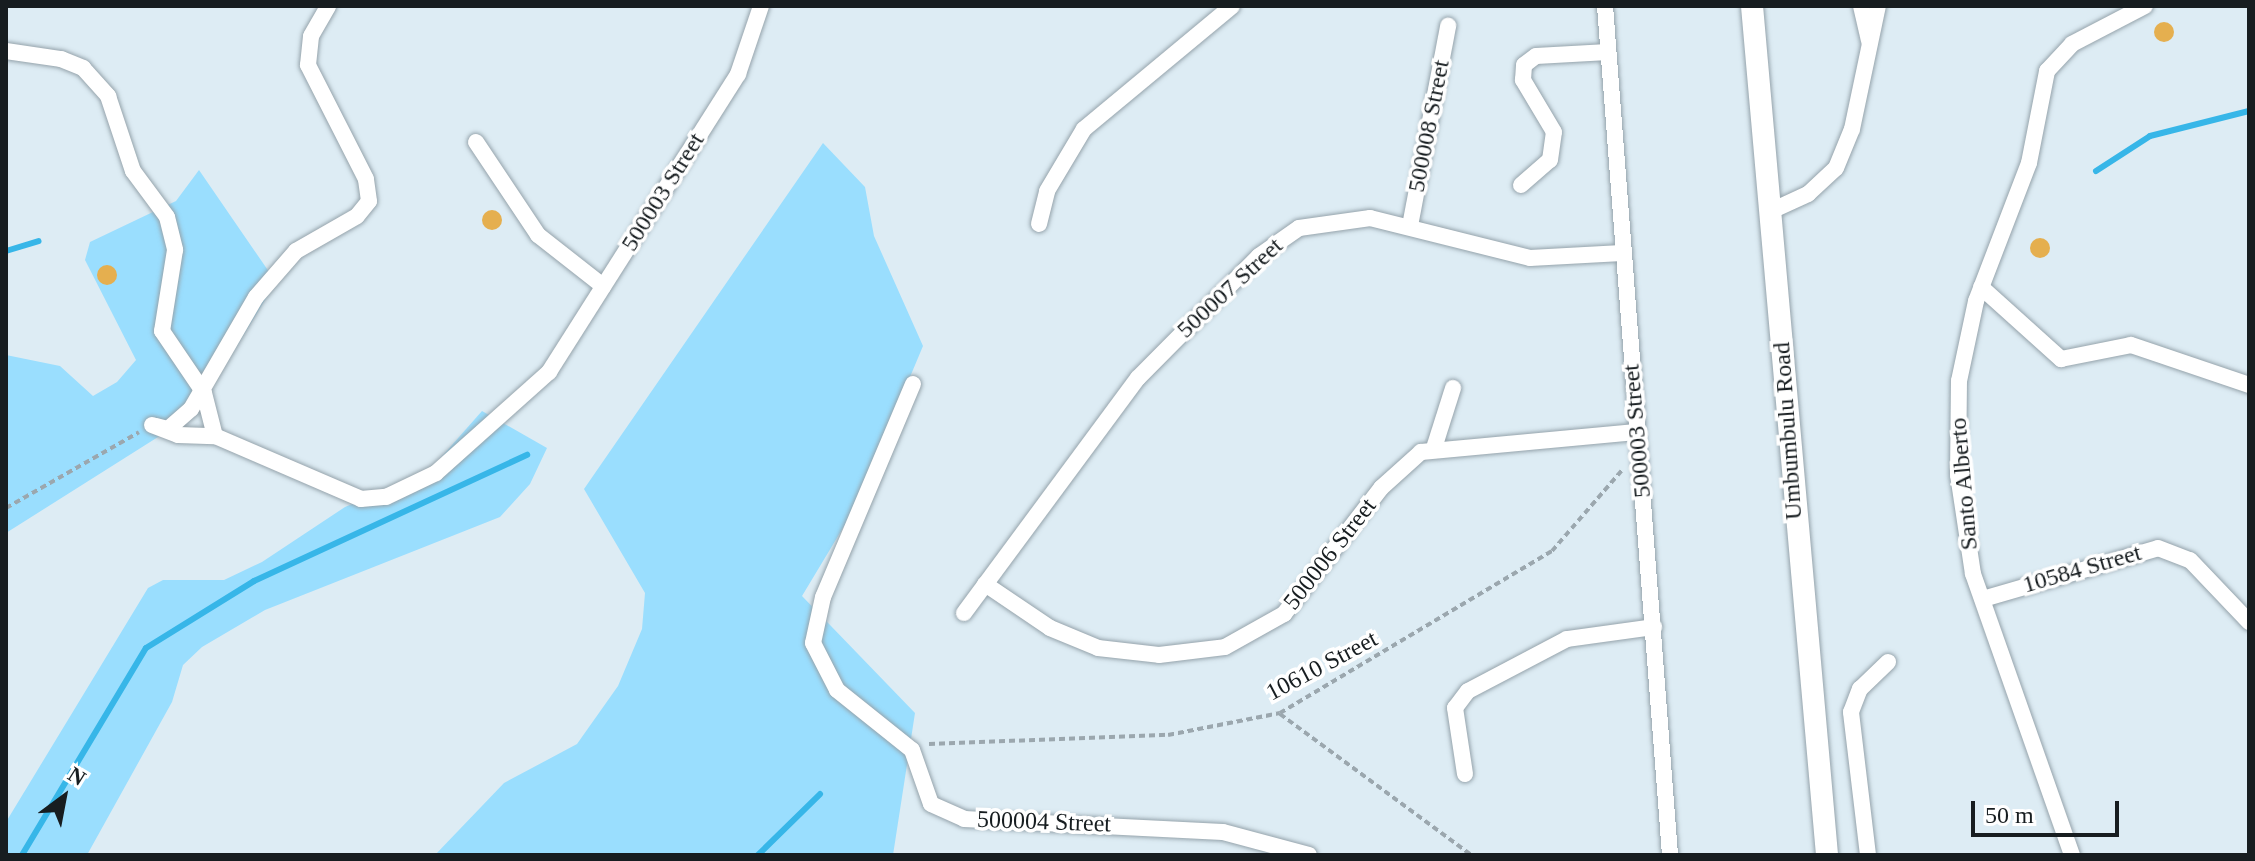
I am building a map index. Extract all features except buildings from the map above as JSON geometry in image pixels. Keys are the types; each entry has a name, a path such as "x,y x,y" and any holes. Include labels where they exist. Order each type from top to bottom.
{"main road":[{"name":"Umbumbulu Road","path":"1752,6 1827,855"}],"street":[{"path":"152,425 168,429 204,393 227,343 272,277 296,251 357,216 369,201 366,179 308,65 311,36 328,6"},
{"name":"500003 Street","path":"215,436 328,490 361,499 386,497 436,473 549,372 738,74 761,6"},
{"path":"1039,224 1056,173 1090,122 1232,6"},
{"name":"500003 Street","path":"1605,6 1670,855"},
{"path":"1861,6 1870,42"},
{"path":"1771,211 1808,194 1836,168 1852,129 1878,6"},
{"name":"Santo Alberto","path":"2072,855 1983,599 1965,534 1957,417 1965,339 1981,287 2029,163 2040,109 2056,58 2145,6"},
{"name":"500008 Street","path":"1410,226 1448,26"},
{"path":"6,51 83,68 108,96 133,171 167,217 175,250 162,331 204,393 215,436 178,435 152,425"},
{"path":"1521,185 1550,160 1554,132 1523,80 1524,65 1536,56 1608,52"},
{"path":"476,142 538,235 603,286"},
{"name":"500007 Street","path":"964,613 1138,378 1259,256 1323,221 1370,218 1530,258 1622,253"},
{"path":"1981,287 2061,359 2131,345 2249,385"},
{"path":"905,741 837,690 813,643 823,597 913,384"},
{"path":"1434,448 1453,388"},
{"name":"500006 Street","path":"985,584 1050,628 1098,648 1159,655 1225,647 1284,614 1381,488 1408,460 1434,448 1636,432"},
{"name":"10584 Street","path":"1983,599 2100,559 2158,548 2190,560 2249,622"},
{"path":"1465,774 1455,708 1468,691 1567,639 1654,627"},
{"path":"1868,855 1851,712 1860,689 1888,662"},
{"name":"500004 Street","path":"905,741 926,796 952,816 1186,827 1309,855"}],"path":[{"path":"6,508 152,425"},
{"name":"10610 Street","path":"905,741 951,747 1168,735 1280,713 1552,551 1638,452"},
{"path":"1280,713 1471,855"}],"shaded area":[{"path":"823,143 865,187 874,236 923,346 855,508 802,596 915,713 893,855 435,855 504,783 577,744 618,686 642,629 645,593 584,489"},
{"path":"199,170 276,282 196,413 6,533 6,355 60,366 93,396 117,382 136,360 85,260 90,242 176,201"},
{"path":"482,411 547,448 530,484 500,517 265,610 202,647 183,665 172,702 87,855 6,855 6,822 148,588 163,580 224,580 262,562 345,507 429,471"}],"waterway":[{"path":"2096,171 2150,136 2249,111"},
{"path":"6,251 39,241"},
{"path":"22,855 146,648 254,581 527,455"},
{"path":"758,855 820,794"}]}
